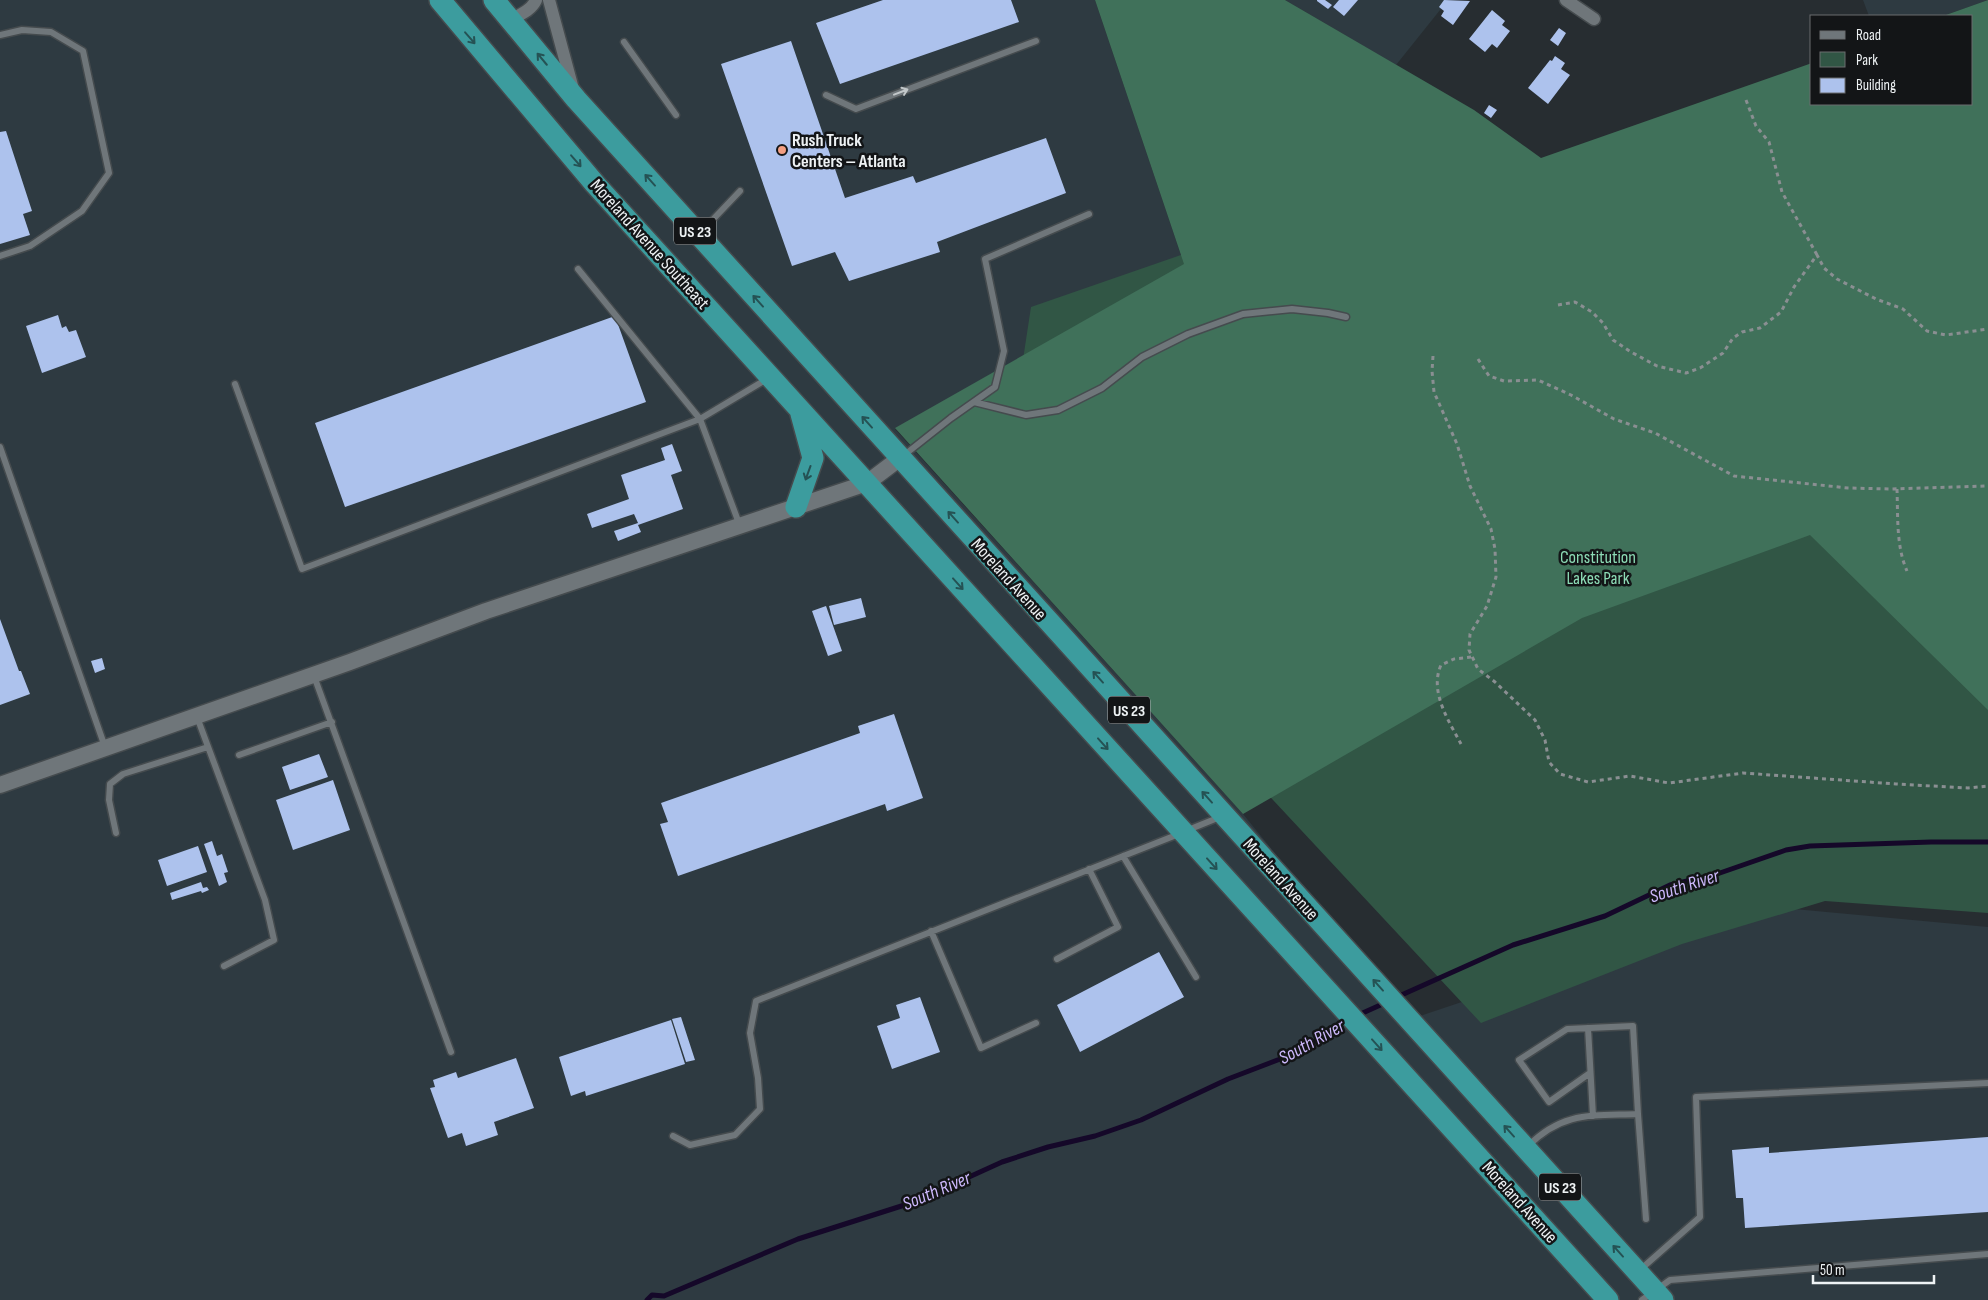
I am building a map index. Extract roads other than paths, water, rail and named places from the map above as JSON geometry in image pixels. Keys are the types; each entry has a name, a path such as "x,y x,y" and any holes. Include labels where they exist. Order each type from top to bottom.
{"highway":[{"name":"Moreland Avenue Southeast","path":"440,0 595,184 867,483"},
{"name":"US 23","path":"494,0 576,99 900,458"},
{"path":"796,507 813,458 800,409"},
{"name":"Moreland Avenue","path":"900,458 1637,1272 1653,1297"},
{"name":"Moreland Avenue","path":"867,483 1608,1300"}],"street":[{"path":"510,20 527,11 534,5 536,0"},
{"path":"549,0 576,99"},
{"path":"1566,0 1594,20"},
{"path":"0,786 314,675 486,611 867,483 900,458"}],"lane":[{"path":"0,35 22,30 51,32 83,51 109,173 82,211 30,246 0,256"},
{"path":"826,95 856,109 1036,41"},
{"path":"624,42 676,115"},
{"path":"699,235 740,191"},
{"path":"900,458 995,387 1004,351 985,259 1089,214"},
{"path":"578,269 700,419 740,526"},
{"path":"974,402 1026,415 1058,410 1102,388 1142,357 1188,334 1243,314 1292,309 1346,317"},
{"path":"235,384 302,569 700,419 770,377"},
{"path":"0,447 105,748"},
{"path":"314,675 451,1052"},
{"path":"197,716 265,900 274,940 224,966"},
{"path":"238,755 332,722"},
{"path":"116,833 109,800 110,784 123,774 208,747"},
{"path":"673,1136 690,1145 736,1135 760,1109 758,1078 750,1032 756,1001 1224,815"},
{"path":"1123,856 1196,977"},
{"path":"1056,959 1118,927 1089,869"},
{"path":"931,931 981,1048 1036,1024"},
{"path":"1590,1073 1549,1102 1519,1060 1567,1029 1633,1026 1646,1219"},
{"path":"1588,1028 1593,1116"},
{"path":"1637,1272 1700,1217 1696,1097 1988,1083"},
{"path":"1526,1149 1542,1132 1556,1124 1578,1117 1638,1114"},
{"path":"1653,1297 1670,1280 1988,1254"}],"waterway":[{"name":"South River","path":"1397,997 1513,945 1605,916 1670,885 1717,874 1786,850 1810,846 1988,842"},
{"name":"South River","path":"1356,1016 1387,1002"},
{"name":"South River","path":"647,1300 652,1295 664,1296 798,1239 914,1202 1002,1162 1048,1147 1095,1136 1141,1120 1228,1079 1296,1053 1347,1021"}],"place":[{"name":"Rush Truck Centers – Atlanta","path":"782,150"}],"park label":[{"name":"Constitution Lakes Park","path":"1598,567"}]}
